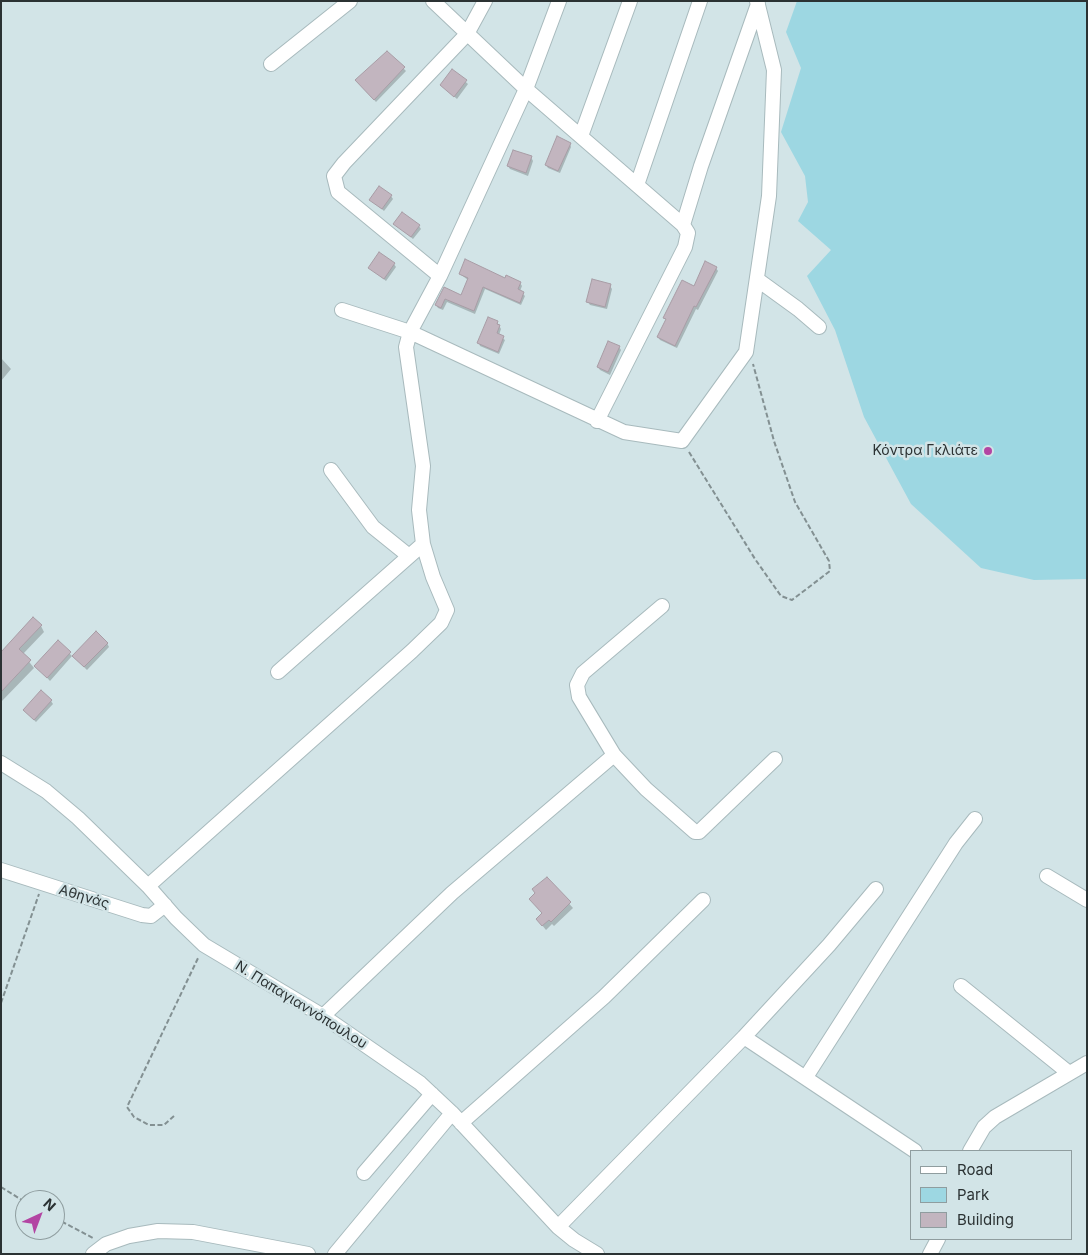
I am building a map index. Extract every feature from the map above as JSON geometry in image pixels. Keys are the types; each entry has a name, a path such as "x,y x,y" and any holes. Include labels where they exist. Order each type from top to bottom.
{"street":[{"path":"271,64 350,1"},
{"path":"433,1 526,89 684,225 688,233 685,247 597,421"},
{"path":"440,276 338,192 334,176 344,163 467,34 485,1"},
{"path":"148,886 412,651 440,623 448,610 433,577 423,544 418,510 423,466 406,347 410,332 440,276 526,89 560,1"},
{"path":"581,136 630,1"},
{"path":"637,186 700,1"},
{"path":"684,225 704,156 758,2"},
{"path":"342,310 410,332 624,432 682,441 746,352 769,196 769,154 774,70 758,2"},
{"path":"758,280 798,309 819,328"},
{"path":"331,470 372,527 409,556"},
{"path":"278,672 423,544"},
{"path":"662,606 583,673 577,686 579,696 614,756 646,789 695,832 699,832 774,759"},
{"path":"323,1016 452,893 614,756"},
{"name":"Ν. Παπαγιαννόπουλου","path":"1,763 46,791 78,818 148,886 204,945 323,1016 400,1068 432,1094 457,1118 558,1227 574,1240 597,1254"},
{"path":"806,1077 956,843 975,819"},
{"name":"Αθηνάς","path":"1,870 142,915 151,916 165,905"},
{"path":"1047,876 1087,900"},
{"path":"558,1227 744,1037 829,945 876,889"},
{"path":"335,1254 457,1118 604,997 703,900"},
{"path":"961,986 1069,1073"},
{"path":"744,1037 914,1150"},
{"path":"971,1150 984,1127 995,1117 1087,1063"},
{"path":"364,1173 432,1094"},
{"path":"93,1254 106,1244 129,1236 158,1231 193,1232 308,1254"},
{"path":"930,1254 937,1240"}],"path":[{"path":"682,441 756,559 782,596 792,600 830,571 829,561 795,502 774,441 753,364 746,352"},
{"path":"1,1003 42,884"},
{"path":"174,1116 164,1125 150,1125 134,1117 127,1107 130,1095 204,945"},
{"path":"1,1188 15,1196"},
{"path":"65,1223 106,1244"}],"green space":[{"path":"797,1 1087,1 1087,579 1034,580 981,568 911,504 864,417 835,330 807,276 831,250 798,221 808,202 805,176 781,132 801,68 786,32"}],"building":[{"path":"387,51 405,67 374,100 355,80"},
{"path":"452,69 467,80 454,97 440,85"},
{"path":"557,136 571,143 558,171 545,165"},
{"path":"513,150 532,156 526,173 507,166"},
{"path":"379,186 392,195 382,209 369,200"},
{"path":"402,212 420,225 411,237 393,224"},
{"path":"379,252 395,263 384,279 368,268"},
{"path":"465,259 505,278 506,275 521,282 518,289 524,292 520,303 483,287 474,311 445,299 441,308 435,305 444,287 461,295 468,278 459,274"},
{"path":"705,261 717,267 696,307 694,306 675,346 657,337 666,319 663,318 682,280 694,286"},
{"path":"592,279 611,284 605,307 586,302"},
{"path":"488,317 498,321 497,324 500,325 497,333 504,336 498,352 477,343"},
{"path":"608,341 620,346 608,372 597,367"},
{"path":"33,617 42,625 19,649 31,660 1,692 1,652"},
{"path":"96,631 108,643 84,667 72,656"},
{"path":"58,640 71,652 47,678 34,666"},
{"path":"41,690 52,700 34,720 23,710"},
{"path":"547,877 571,902 551,922 549,920 542,926 536,919 542,913 529,899 535,893 532,889"}],"place":[{"name":"Κόντρα Γκλιάτε","path":"988,451"}]}
